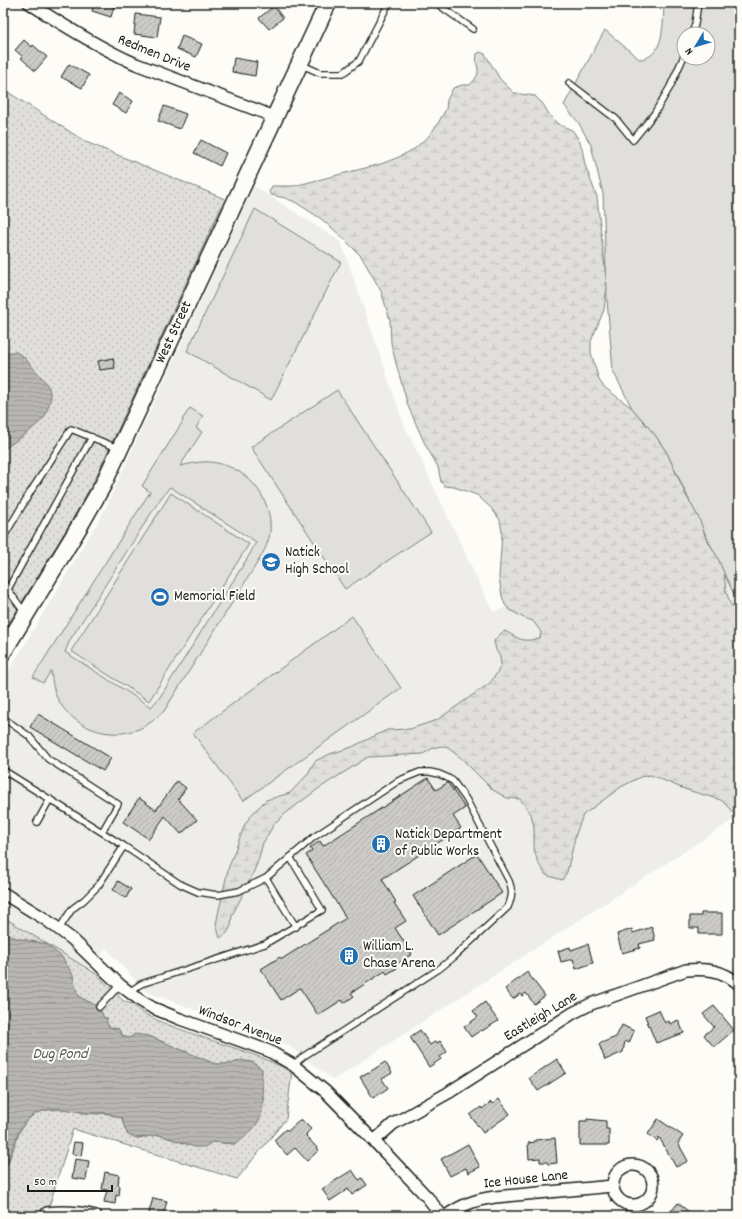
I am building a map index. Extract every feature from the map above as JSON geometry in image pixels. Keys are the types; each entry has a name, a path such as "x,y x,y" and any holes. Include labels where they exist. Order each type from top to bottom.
{"street":[{"name":"Redmen Drive","path":"29,3 86,39 119,57 275,118"},
{"name":"West Street","path":"3,652 91,507 120,449 328,3"},
{"name":"Windsor Avenue","path":"3,894 59,929 83,949 124,989 142,1001 160,1011 187,1022 269,1051 294,1065 321,1088 374,1141 428,1198 442,1216"},
{"name":"Eastleigh Lane","path":"374,1141 393,1124 448,1094 573,1013 592,1004 686,970 702,969 721,973 739,984"},
{"name":"Ice House Lane","path":"446,1216 465,1204 478,1200 503,1196 613,1186"},
{"path":"47,1214 65,1211 82,1212 96,1216"}],"lane":[{"path":"300,64 320,73 343,73 358,61 389,3"},
{"path":"436,3 473,29"},
{"path":"694,26 698,3"},
{"path":"569,83 616,119 633,140 654,114 670,87 679,66"},
{"path":"3,538 31,491 72,429 120,449"},
{"path":"8,589 92,437"},
{"path":"3,583 26,614"},
{"path":"3,718 30,736 48,759 118,804 102,832"},
{"path":"3,770 124,846 176,882 202,893 218,895 228,894 248,887 266,878 314,837 389,787 410,776 420,772 430,772 439,774 453,781 466,799 509,881 512,889 512,895 508,907 446,964 304,1056 294,1065"},
{"path":"37,822 50,799"},
{"path":"59,929 72,909 84,900 98,886 124,846"},
{"path":"99,1007 124,989 265,944 296,927 322,910 290,857"},
{"path":"266,878 296,927"}],"shaded area":[{"path":"254,186 341,242 403,422 493,612 733,525 739,543 739,816 333,1080 288,1045 145,991 106,948 90,970 3,917 3,681 104,511"}],"green space":[{"path":"664,3 739,3 739,605 667,453 655,435 632,408 613,371 607,300 603,194 591,145 578,122 564,105 605,30 639,59 654,53 661,38 663,29"},
{"path":"480,52 485,54 500,79 514,93 535,96 558,124 572,130 578,138 582,148 585,165 597,197 607,287 604,310 591,341 591,353 599,380 604,387 632,408 655,435 667,453 687,497 699,518 706,538 717,556 724,573 726,591 730,603 739,617 739,821 721,800 684,789 651,775 640,777 621,787 583,815 576,834 567,872 562,880 546,875 538,863 534,849 534,827 531,814 520,799 507,798 493,790 462,759 448,748 441,746 433,748 423,754 368,757 318,789 286,813 273,826 263,843 257,864 232,915 231,926 227,933 220,938 216,924 228,869 245,824 253,813 266,800 290,793 307,775 315,761 330,754 352,747 387,730 410,729 437,720 490,683 501,665 500,657 496,650 494,641 505,631 525,640 540,638 541,632 533,621 510,610 505,605 499,578 502,533 500,520 492,509 477,495 454,487 445,486 441,482 438,467 425,444 408,406 391,343 390,320 381,291 361,256 320,218 295,202 271,195 269,192 272,186 294,186 381,164 414,149 428,137 437,125 446,109 447,100 453,88 462,85 470,85 477,76 478,70 476,59 477,54"},
{"path":"3,89 86,142 225,199 94,481 71,522 3,633"},
{"path":"255,209 341,262 271,400 187,351"},
{"path":"337,390 431,532 345,589 251,447"},
{"path":"190,408 203,416 196,428 202,432 180,466 199,462 223,464 235,469 245,476 262,495 267,506 270,519 269,539 259,560 164,711 139,729 115,733 103,732 81,724 64,708 57,698 51,671 43,683 33,677 150,492 142,486 183,421 182,420","holes":["170,487 256,542 250,554 160,697 151,707 65,652 70,640 161,498"]},
{"name":"Memorial Field","path":"171,493 249,544 149,701 71,651"},
{"path":"352,616 401,688 243,801 193,733"},
{"path":"3,917 96,974 108,986 116,990 122,1000 133,1004 146,1015 177,1028 260,1057 292,1072 286,1119 237,1179 73,1129 47,1216 3,1216 3,1170 8,1163 20,1131 26,1121 36,1113 48,1110 67,1109 84,1113 106,1113 122,1118 128,1134 137,1138 159,1135 195,1147 212,1142 234,1144 264,1102 261,1081 262,1069 241,1061 231,1064 215,1064 149,1036 128,1038 121,1034 118,1028 116,1029 109,1027 106,1021 107,1018 104,1018 99,1007 81,998 77,993 73,975 46,944 16,938 3,932"}],"water":[{"path":"8,352 16,352 23,356 43,379 49,388 51,397 44,418 31,430 3,450 3,354"},
{"name":"Dug Pond","path":"3,932 16,938 46,944 62,957 73,975 77,993 81,998 99,1007 104,1018 108,1018 106,1021 109,1027 116,1029 118,1028 124,1037 132,1037 134,1034 149,1036 215,1064 231,1064 241,1060 252,1062 262,1069 263,1104 260,1119 255,1127 240,1142 234,1144 212,1142 205,1147 195,1147 159,1135 137,1138 128,1135 122,1118 104,1113 88,1113 65,1109 47,1110 32,1116 20,1130 3,1170"}],"building":[{"path":"94,3 115,3 111,17 92,11"},
{"path":"274,6 283,18 269,29 259,18"},
{"path":"136,14 160,17 157,37 134,34"},
{"path":"182,36 202,44 196,57 177,49"},
{"path":"24,40 32,47 33,45 47,57 35,71 15,50"},
{"path":"234,58 257,62 255,76 232,72"},
{"path":"69,64 89,75 82,88 61,77"},
{"path":"119,93 133,101 126,113 112,105"},
{"path":"164,106 186,114 180,129 158,121"},
{"path":"201,140 226,153 220,166 194,153"},
{"path":"113,358 115,368 100,370 98,361"},
{"path":"38,714 111,758 103,771 30,727"},
{"path":"428,778 436,790 448,783 465,808 453,816 461,828 382,879 396,902 394,903 406,921 395,928 412,954 395,965 397,968 387,974 385,971 351,993 354,996 344,1003 342,1000 318,1015 300,988 281,1000 261,969 280,957 282,959 346,918 306,855 312,851 310,848 320,841 323,846"},
{"path":"177,781 186,788 178,799 197,820 181,834 165,816 149,839 123,822 139,798 156,810"},
{"path":"477,854 502,893 438,935 413,896"},
{"path":"118,881 131,889 126,898 113,890"},
{"path":"701,913 722,913 722,934 699,934 699,928 690,928 690,916 701,916"},
{"path":"652,927 655,940 639,944 640,948 622,953 617,934 632,929 633,933"},
{"path":"588,944 593,963 576,969 573,959 561,962 558,951 570,947 571,950"},
{"path":"527,972 545,996 534,1004 526,993 522,996 520,994 513,999 505,989"},
{"path":"485,1002 498,1021 471,1037 464,1027 478,1017 473,1011"},
{"path":"714,1006 734,1030 714,1047 704,1035 714,1027 703,1014"},
{"path":"659,1010 665,1023 669,1021 670,1024 678,1020 684,1033 656,1043 645,1016"},
{"path":"622,1025 634,1031 629,1043 625,1041 623,1052 605,1060 599,1044 616,1037"},
{"path":"420,1030 430,1045 436,1041 437,1043 440,1041 447,1052 440,1057 441,1059 429,1067 410,1037"},
{"path":"557,1059 566,1073 538,1091 529,1078"},
{"path":"385,1062 392,1073 382,1079 388,1088 373,1098 360,1077"},
{"path":"499,1099 510,1114 483,1133 470,1115 481,1107 482,1109 491,1102 493,1104"},
{"path":"301,1119 311,1129 306,1136 319,1150 307,1161 295,1148 287,1155 274,1140 286,1129 288,1131"},
{"path":"587,1119 606,1121 606,1129 609,1129 609,1145 580,1145 580,1121 587,1121"},
{"path":"658,1119 683,1136 678,1143 688,1161 676,1167 659,1137 657,1141 648,1134"},
{"path":"555,1138 557,1163 548,1164 547,1162 540,1162 540,1158 529,1159 528,1143 535,1142 535,1140"},
{"path":"74,1142 83,1143 81,1156 72,1154"},
{"path":"468,1144 480,1167 468,1173 466,1168 450,1176 441,1159"},
{"path":"75,1159 89,1161 86,1180 72,1178"},
{"path":"352,1170 359,1180 362,1178 367,1185 352,1195 348,1189 330,1201 322,1189"},
{"path":"105,1172 119,1175 119,1196 116,1195 115,1204 104,1202 107,1190 102,1189"},
{"path":"153,1198 167,1201 163,1216 148,1216"},
{"path":"678,1203 694,1216 667,1216"}],"place":[{"name":"Natick High School","path":"271,562"},
{"name":"Memorial Field","path":"160,597"},
{"name":"Natick Department of Public Works","path":"381,844"},
{"name":"William L. Chase Arena","path":"349,956"}]}
